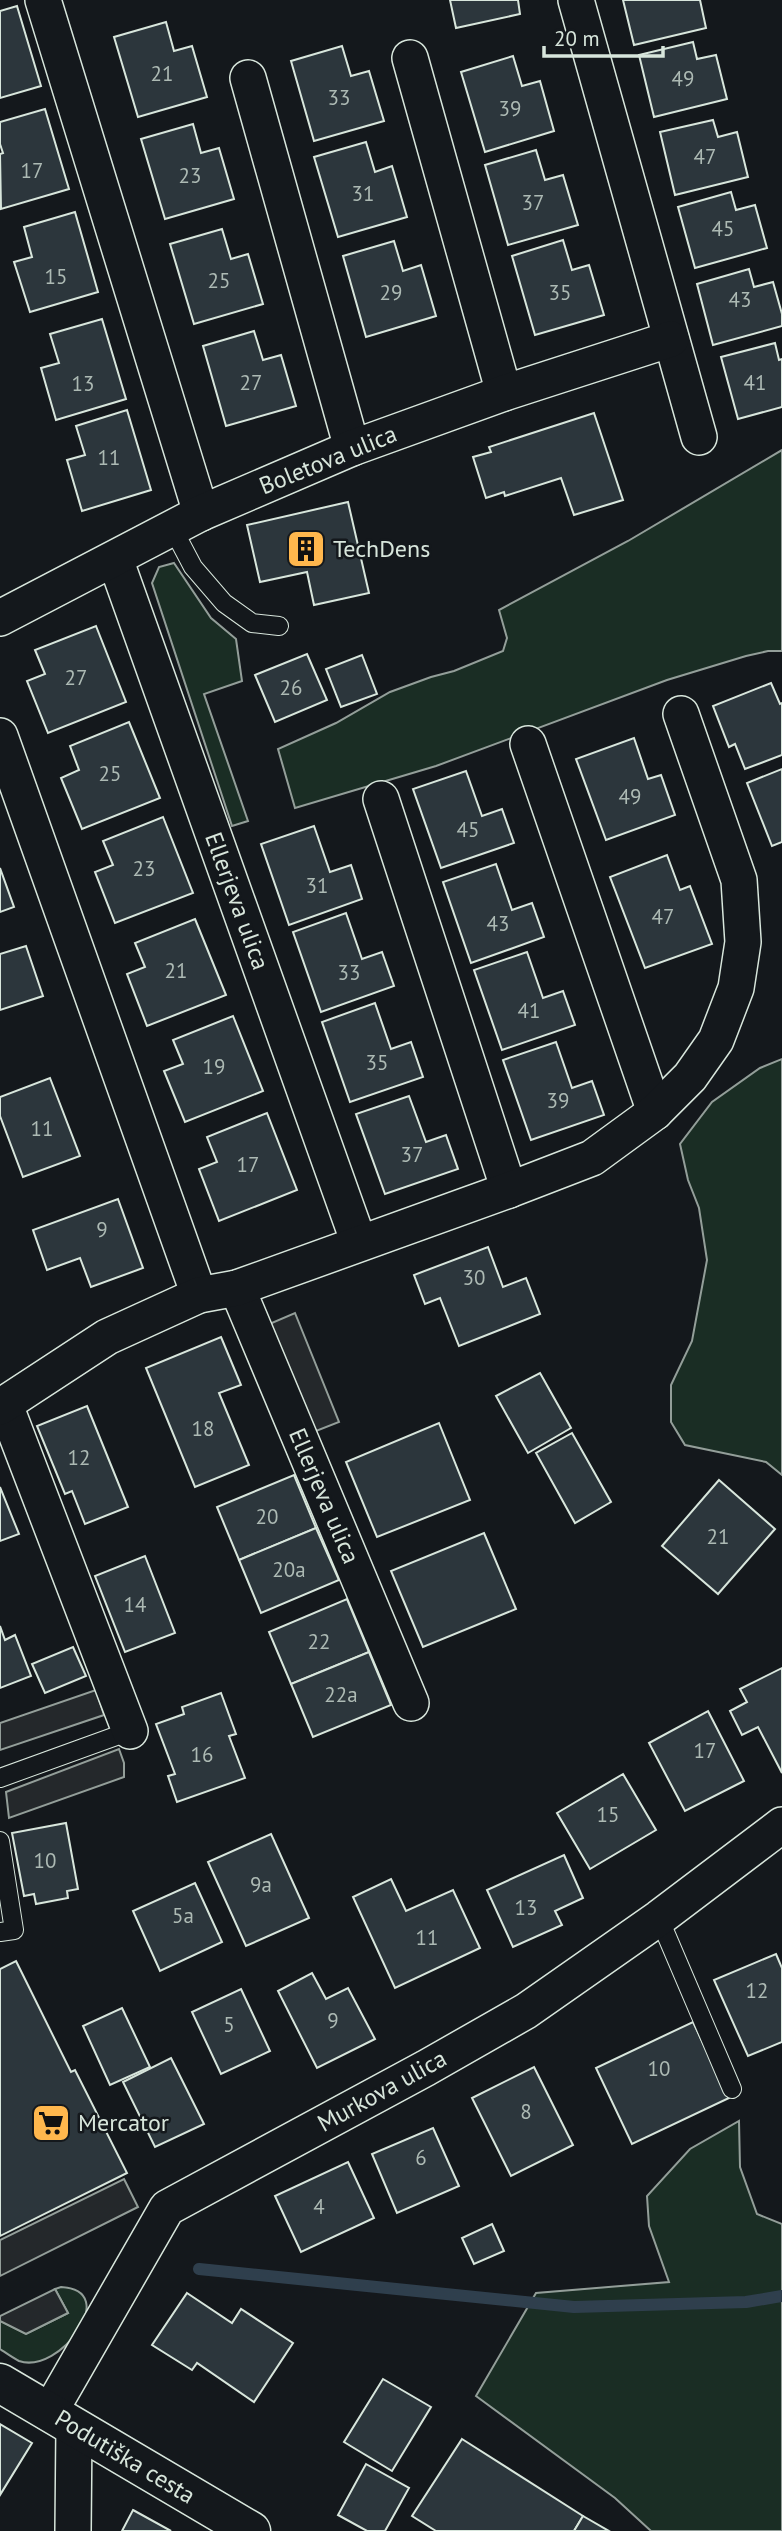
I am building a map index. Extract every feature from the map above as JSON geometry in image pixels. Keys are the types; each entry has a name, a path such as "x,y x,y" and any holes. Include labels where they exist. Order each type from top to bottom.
{"street":[{"path":"43,0 187,521"},
{"path":"576,0 699,437"},
{"path":"411,58 504,393"},
{"path":"248,78 352,448"},
{"name":"Boletova ulica","path":"0,618 187,521 352,448 504,393 671,339"},
{"name":"Ellerjeva ulica","path":"115,559 359,1243"},
{"path":"130,1731 3,1406 107,1337 199,1295 237,1289 592,1158 654,1112 690,1077 716,1040 736,988 743,942 739,880 681,714"},
{"path":"0,736 199,1295"},
{"path":"528,744 654,1112"},
{"path":"381,799 509,1190"},
{"name":"Ellerjeva ulica","path":"237,1289 411,1703"},
{"name":"Murkova ulica","path":"62,2420 167,2208 526,2011 659,1918 782,1825"},
{"name":"Podutiška cesta","path":"0,2383 251,2531"},
{"path":"62,2420 74,2531"}],"lane":[{"path":"187,521 193,567 224,603 252,623 279,626"},
{"path":"0,1778 130,1731"},
{"path":"0,1841 14,1930 0,1932"},
{"path":"659,1918 732,2088"}],"green space":[{"path":"782,450 782,651 746,656 667,680 436,766 295,808 278,749 336,723 390,692 503,651 507,638 499,610 628,541"},
{"path":"174,563 211,618 236,639 242,681 204,694 248,821 232,826 152,583 159,567"},
{"path":"782,1059 782,1475 766,1462 685,1445 671,1422 671,1385 692,1341 707,1260 699,1208 688,1180 680,1144 712,1102 760,1068"},
{"path":"739,2121 740,2167 757,2214 782,2224 782,2531 651,2531 615,2498 476,2396 536,2293 669,2282 649,2226 647,2196 690,2149"},
{"path":"61,2287 78,2292 86,2302 85,2315 78,2330 66,2345 51,2356 35,2362 19,2361 0,2349 0,2321 26,2334 68,2313 55,2289"}],"shaded area":[{"path":"295,1313 339,1422 311,1433 267,1325"},
{"path":"96,1690 104,1715 0,1750 0,1723"},
{"path":"119,1749 124,1763 124,1777 9,1818 6,1792"},
{"path":"124,2179 138,2207 0,2276 0,2240"},
{"path":"55,2289 68,2313 26,2334 0,2321 0,2316"}],"building":[{"path":"450,0 518,0 520,14 456,28"},
{"path":"623,0 700,0 706,28 634,45"},
{"path":"17,6 41,86 0,98 0,11"},
{"path":"166,22 174,51 192,46 207,97 138,117 114,37"},
{"path":"693,42 697,59 716,55 727,99 654,117 639,55"},
{"path":"342,46 351,76 369,71 384,121 314,141 291,61"},
{"path":"513,56 522,86 540,81 554,131 485,152 461,72"},
{"path":"45,109 69,189 1,209 0,154 3,153 0,144 0,122"},
{"path":"713,120 718,137 737,132 748,177 675,195 660,132"},
{"path":"193,124 201,153 219,148 234,199 165,219 141,139"},
{"path":"366,142 375,172 392,166 407,217 338,237 314,157"},
{"path":"536,150 545,180 563,175 578,225 508,245 485,165"},
{"path":"731,192 736,210 755,205 767,248 695,268 678,207"},
{"path":"75,212 98,292 30,312 14,262 32,257 24,227"},
{"path":"222,229 231,259 248,254 263,304 194,324 170,244"},
{"path":"563,240 572,270 589,265 604,315 535,335 512,256"},
{"path":"394,241 403,271 421,265 436,316 366,337 343,256"},
{"path":"749,269 754,287 773,282 782,314 782,326 713,345 697,284"},
{"path":"102,319 126,399 56,420 41,368 59,363 50,334"},
{"path":"254,331 263,360 281,355 296,406 226,426 203,346"},
{"path":"775,343 779,360 782,359 782,407 738,419 721,357"},
{"path":"127,410 151,490 82,511 67,460 85,455 76,426"},
{"path":"594,413 623,500 574,515 561,478 505,496 504,492 486,498 473,457 491,452 489,447"},
{"name":"TechDens","path":"348,502 369,593 314,605 307,572 260,582 247,525"},
{"path":"96,626 126,702 48,733 27,681 45,674 35,650"},
{"path":"307,654 327,700 275,722 255,675"},
{"path":"362,655 377,694 341,707 326,669"},
{"path":"771,683 780,704 782,703 782,755 745,769 735,744 729,747 713,706"},
{"path":"129,722 160,798 82,829 61,778 79,770 70,746"},
{"path":"634,738 648,779 661,775 675,815 606,840 576,759"},
{"path":"782,769 782,842 772,846 747,783"},
{"path":"466,771 482,816 502,809 514,843 441,868 413,789"},
{"path":"163,817 193,893 115,923 95,872 113,865 103,841"},
{"path":"314,826 330,872 351,865 362,899 289,925 261,844"},
{"path":"667,855 680,890 690,886 712,944 645,968 610,877"},
{"path":"496,864 512,910 532,903 544,937 471,963 443,882"},
{"path":"0,868 14,907 0,912"},
{"path":"346,913 362,959 382,952 394,986 321,1012 293,932"},
{"path":"195,919 226,995 147,1026 127,974 145,967 135,943"},
{"path":"26,946 43,996 0,1010 0,954"},
{"path":"527,952 543,998 563,991 575,1025 502,1050 474,970"},
{"path":"375,1003 391,1049 411,1042 423,1077 350,1102 322,1022"},
{"path":"233,1016 263,1091 185,1122 164,1071 183,1064 173,1040"},
{"path":"556,1042 572,1088 592,1081 604,1115 531,1140 503,1060"},
{"path":"50,1078 80,1156 23,1177 0,1116 0,1097"},
{"path":"409,1096 426,1142 446,1135 458,1169 385,1194 356,1114"},
{"path":"267,1113 297,1190 219,1221 199,1169 217,1162 207,1137"},
{"path":"118,1199 143,1268 91,1287 80,1258 47,1270 33,1230"},
{"path":"488,1247 503,1287 526,1278 540,1314 459,1346 440,1298 425,1304 414,1275"},
{"path":"221,1337 241,1385 219,1393 249,1465 195,1487 146,1368"},
{"path":"540,1373 571,1428 528,1453 496,1396"},
{"path":"87,1406 128,1507 85,1524 72,1491 65,1494 37,1426"},
{"path":"439,1423 470,1500 377,1537 346,1462"},
{"path":"572,1433 611,1502 575,1523 536,1453"},
{"path":"294,1475 316,1528 239,1560 217,1507"},
{"path":"719,1480 775,1529 718,1594 662,1546"},
{"path":"0,1487 19,1534 0,1541"},
{"path":"316,1528 339,1580 261,1613 239,1560"},
{"path":"484,1533 516,1609 423,1647 391,1571"},
{"path":"145,1556 175,1633 125,1652 95,1576"},
{"path":"347,1599 369,1652 291,1684 269,1632"},
{"path":"0,1626 5,1640 15,1635 31,1676 0,1688"},
{"path":"73,1647 86,1676 45,1693 32,1664"},
{"path":"369,1652 391,1705 313,1737 291,1684"},
{"path":"782,1668 782,1773 758,1727 742,1735 730,1711 747,1702 740,1689"},
{"path":"221,1693 236,1734 229,1736 245,1778 177,1802 168,1776 175,1774 156,1724 184,1714 182,1707"},
{"path":"708,1711 744,1781 685,1811 649,1743"},
{"path":"623,1774 656,1830 590,1869 557,1813"},
{"path":"66,1823 78,1889 67,1891 68,1898 36,1904 34,1894 24,1896 12,1833"},
{"path":"271,1834 309,1918 246,1946 208,1862"},
{"path":"564,1855 583,1898 555,1911 562,1925 513,1947 487,1890"},
{"path":"391,1879 406,1911 453,1890 480,1948 395,1988 353,1897"},
{"path":"195,1883 222,1942 160,1971 133,1911"},
{"path":"776,1954 782,1968 782,2042 748,2056 714,1980"},
{"name":"Mercator","path":"16,1961 71,2072 75,2070 127,2173 0,2236 0,1969"},
{"path":"312,1973 326,1999 348,1988 375,2039 317,2068 278,1991"},
{"path":"241,1989 270,2051 221,2074 192,2012"},
{"path":"122,2008 150,2067 110,2085 83,2026"},
{"path":"693,2022 729,2098 632,2144 596,2068"},
{"path":"171,2058 204,2124 155,2147 123,2082"},
{"path":"534,2067 573,2145 511,2176 472,2098"},
{"path":"433,2128 459,2186 397,2213 372,2154"},
{"path":"348,2162 374,2218 301,2252 275,2196"},
{"path":"492,2224 504,2251 474,2264 462,2238"},
{"path":"187,2293 232,2323 241,2309 293,2343 254,2402 197,2363 192,2370 152,2345"},
{"path":"383,2379 431,2407 392,2471 344,2442"},
{"path":"0,2424 32,2443 0,2495"},
{"path":"462,2439 583,2516 574,2531 436,2531 412,2516"},
{"path":"366,2464 409,2488 385,2531 367,2531 338,2515"},
{"path":"133,2510 171,2531 122,2531"},
{"path":"583,2516 609,2531 574,2531"}],"waterway":[{"path":"199,2269 574,2307 746,2302 782,2296"}],"place":[{"name":"TechDens","path":"306,549"},
{"name":"Mercator","path":"51,2123"}]}
